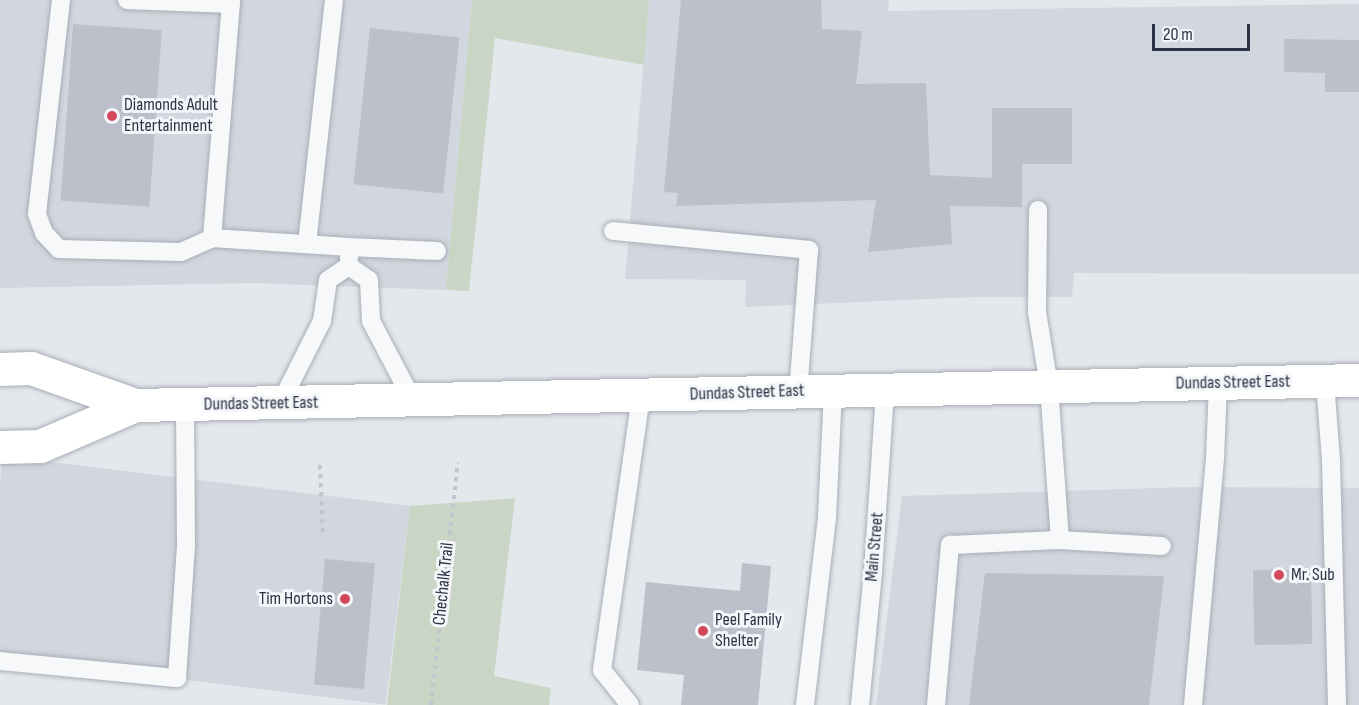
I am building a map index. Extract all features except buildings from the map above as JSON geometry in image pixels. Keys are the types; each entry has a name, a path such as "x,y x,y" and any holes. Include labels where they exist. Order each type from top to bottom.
{"main road":[{"name":"Dundas Street East","path":"1,368 31,368 135,405 280,404 1359,380"},
{"name":"Dundas Street East","path":"0,447 40,446 135,405"}],"lane":[{"path":"61,0 37,214 44,233 59,249 181,252 212,238 437,251"},
{"path":"127,0 231,2 212,238"},
{"path":"307,244 334,0"},
{"path":"1038,210 1037,312 1049,386 1060,540"},
{"path":"613,231 810,250 798,392"},
{"path":"349,266 350,247"},
{"path":"349,266 369,280 371,321 413,401"},
{"path":"280,404 322,321 328,280 349,266"},
{"path":"1325,381 1330,460 1337,705"},
{"path":"1193,705 1214,470 1218,383"},
{"name":"Main Street","path":"860,705 874,561 885,389"},
{"path":"805,705 828,518 833,391"},
{"path":"630,705 602,670 641,396"},
{"path":"0,661 177,678 186,545 185,405"},
{"path":"936,705 950,545 1060,540 1162,546"}],"path":[{"name":"Chechalk Trail","path":"431,705 458,462"},
{"path":"320,465 323,537"}],"shaded area":[{"path":"0,0 472,0 446,290 254,283 0,288"},
{"path":"649,0 889,0 888,11 1359,4 1359,274 1074,273 1072,297 973,297 745,307 746,280 625,279"},
{"path":"3,456 410,506 386,705 0,657 0,481"},
{"path":"1190,487 1359,488 1359,705 876,705 902,496"}],"green space":[{"path":"472,0 649,0 644,65 495,38 469,291 446,290"},
{"path":"515,498 494,676 551,688 549,705 387,705 410,506"}],"place":[{"name":"Diamonds Adult Entertainment","path":"112,116"},
{"name":"Mr. Sub","path":"1279,575"},
{"name":"Tim Hortons","path":"345,599"},
{"name":"Peel Family Shelter","path":"703,631"}]}
